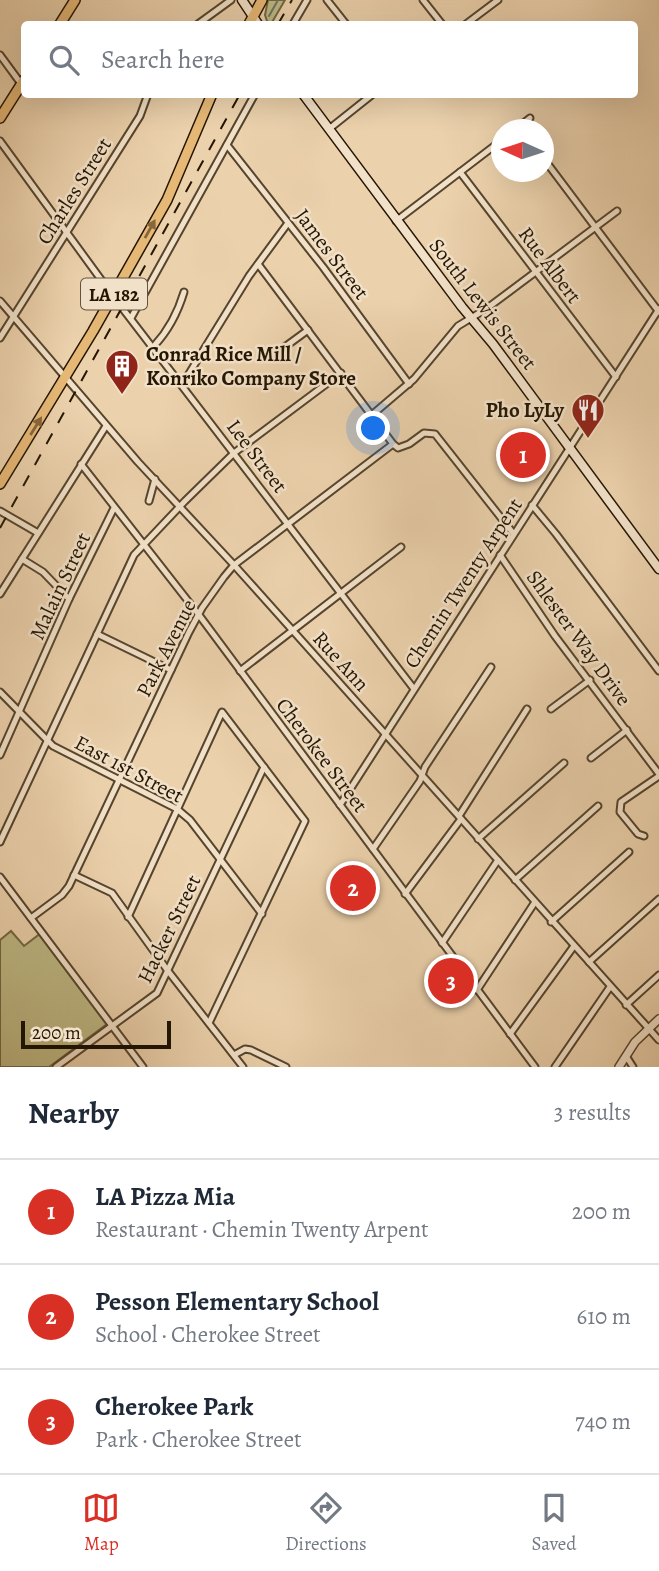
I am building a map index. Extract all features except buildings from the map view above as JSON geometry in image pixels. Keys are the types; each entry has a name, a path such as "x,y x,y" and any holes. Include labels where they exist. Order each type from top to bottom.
{"main road":[{"path":"62,21 75,0"},
{"path":"242,0 253,21"},
{"path":"254,21 262,0"},
{"path":"0,118 21,85"},
{"name":"LA 182","path":"0,484 67,376 167,200 210,98"},
{"name":"South Lewis Street","path":"306,98 659,569"}],"street":[{"path":"202,21 231,0"},
{"path":"295,21 307,0"},
{"path":"327,0 344,21"},
{"path":"423,0 440,21"},
{"path":"470,21 498,0"},
{"path":"0,55 21,80"},
{"name":"Charles Street","path":"0,338 140,116 147,98"},
{"path":"131,318 253,98"},
{"path":"328,130 368,98"},
{"name":"Lee Street","path":"0,141 113,296 154,346 414,689"},
{"name":"James Street","path":"227,145 323,267 409,384"},
{"path":"396,221 491,148"},
{"name":"Rue Albert","path":"460,172 616,377"},
{"path":"554,172 659,311"},
{"path":"373,414 409,384 458,326 617,211"},
{"path":"182,385 258,264 288,223"},
{"path":"258,264 393,444"},
{"path":"154,346 162,338 184,292"},
{"name":"Rue Ann","path":"0,301 67,376 106,426 234,565 659,1041"},
{"name":"Chemin Twenty Arpent","path":"340,805 513,533 659,311"},
{"path":"278,355 308,330"},
{"path":"0,842 135,555 234,453 341,373"},
{"path":"0,594 106,426"},
{"name":"Park Avenue","path":"31,918 62,895 74,875 198,615 234,565 393,444 398,448 404,447 424,433 435,433 513,533"},
{"name":"Cherokee Street","path":"81,464 198,615 535,1067"},
{"path":"149,502 155,479"},
{"path":"532,505 659,671"},
{"name":"Malain Street","path":"0,755 69,599 114,508"},
{"path":"0,511 38,533"},
{"path":"240,671 401,547"},
{"name":"Shlester Way Drive","path":"500,555 555,636 659,775"},
{"path":"22,559 43,572 69,599"},
{"path":"97,634 171,670"},
{"path":"373,849 491,667"},
{"path":"551,709 590,680"},
{"name":"East 1st Street","path":"0,692 47,742 177,809 190,820 262,914"},
{"path":"405,894 460,818 527,709"},
{"path":"128,917 222,712 305,821 209,1023"},
{"path":"591,758 627,730"},
{"path":"651,763 659,757"},
{"path":"478,839 564,763"},
{"name":"Hacker Street","path":"56,1067 152,998 168,971 264,767"},
{"path":"644,835 638,834 620,812 621,802 659,775"},
{"path":"515,880 598,806"},
{"path":"551,922 629,852"},
{"path":"442,943 498,860"},
{"path":"74,875 112,893 168,971 243,1067"},
{"path":"0,877 143,1067"},
{"path":"589,962 659,899"},
{"path":"477,990 535,902"},
{"path":"510,1034 574,946"},
{"path":"626,1005 659,975"},
{"path":"555,1067 610,987"},
{"path":"619,1067 647,1028 659,1018"},
{"path":"234,1055 245,1049 251,1050 286,1067"},
{"path":"626,1056 633,1067"}],"shaded area":[{"path":"268,0 285,0 273,21 267,21 265,15"},
{"path":"11,931 24,946 41,933 107,1024 49,1067 0,1067 0,940"},
{"path":"451,959 472,987 453,1002 430,974"}],"waterway":[{"path":"269,16 278,0"}],"railway":[{"path":"280,21 292,0"},
{"path":"0,528 238,98"}],"place":[{"name":"Conrad Rice Mill / Konriko Company Store","path":"122,396"},
{"name":"Pho LyLy","path":"588,440"},
{"name":"LA Pizza Mia","path":"523,455"},
{"name":"Pesson Elementary School","path":"353,888"},
{"name":"Cherokee Park","path":"451,981"}]}
